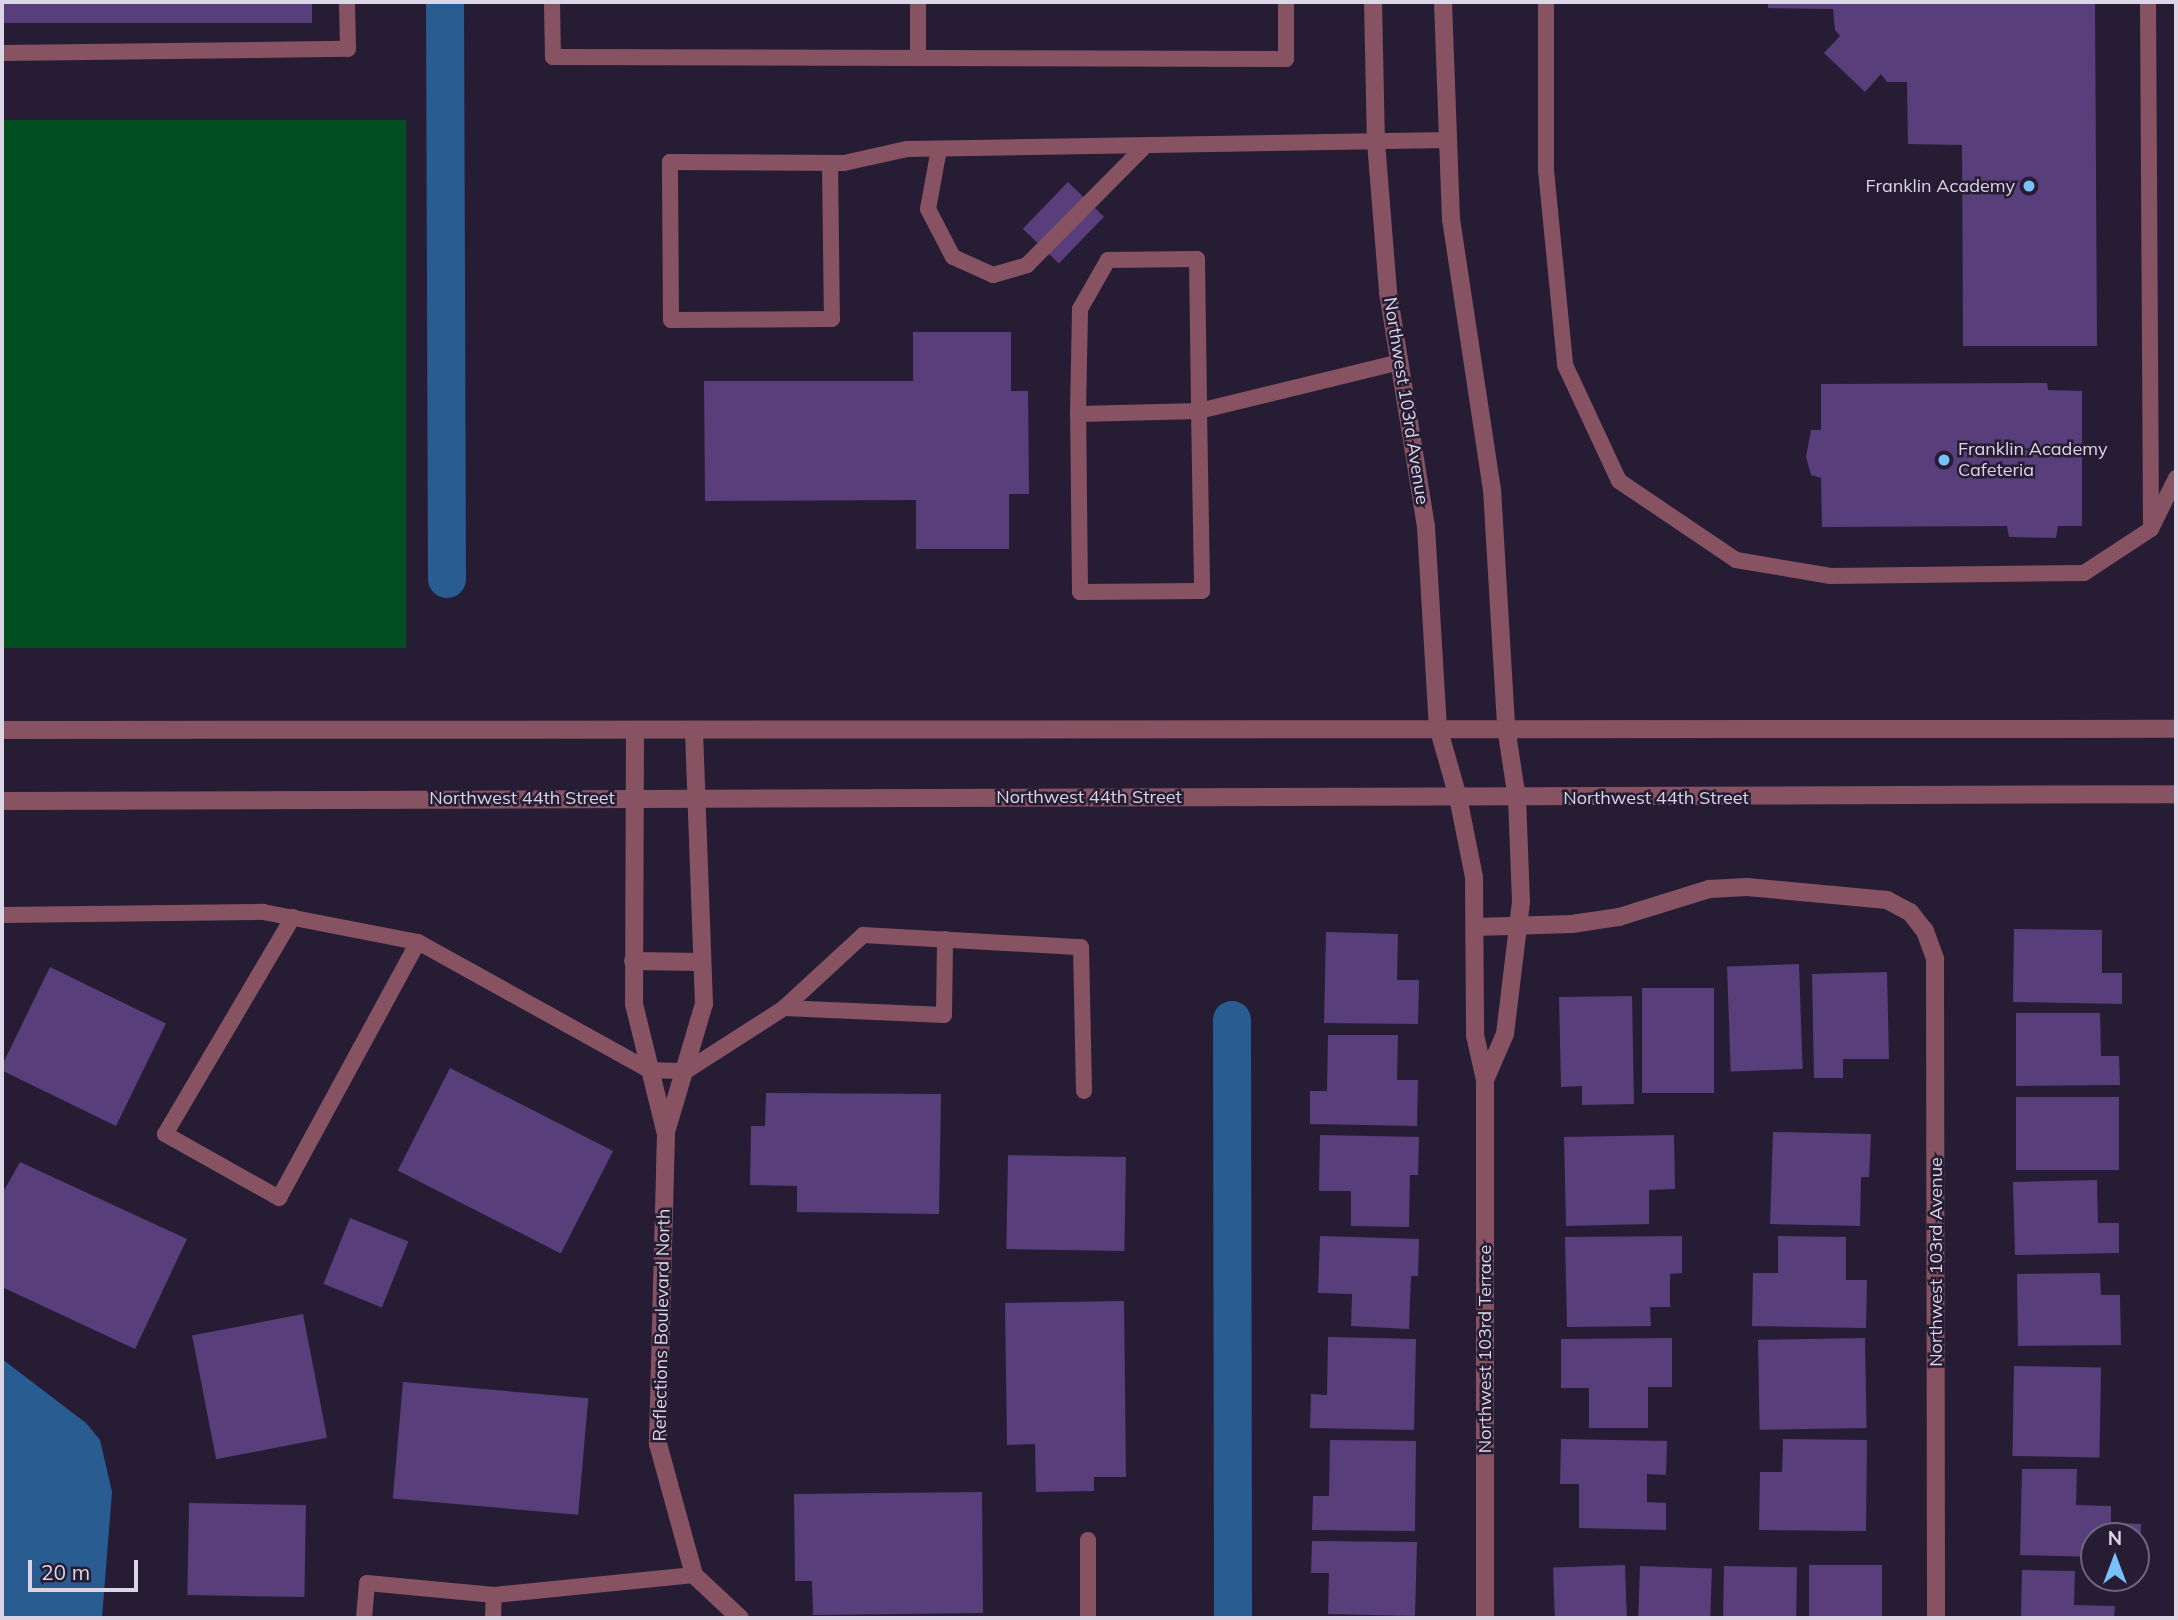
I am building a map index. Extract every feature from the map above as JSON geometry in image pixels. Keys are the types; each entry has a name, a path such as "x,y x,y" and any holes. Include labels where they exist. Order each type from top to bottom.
{"street":[{"name":"Northwest 103rd Avenue","path":"1373,2 1376,142 1388,292 1426,527 1438,727 1458,797"},
{"path":"1443,2 1447,140 1459,282 1492,489 1506,727 1517,799"},
{"path":"2,730 694,732 1438,727 2176,729"},
{"name":"Reflections Boulevard North","path":"635,732 634,1004 666,1134"},
{"name":"Reflections Boulevard North","path":"694,732 704,1004 666,1134 658,1444 694,1575"},
{"name":"Northwest 44th Street","path":"2,801 634,798 1517,799 2176,794"},
{"name":"Northwest 103rd Terrace","path":"1458,797 1474,877 1475,1035 1485,1080 1485,1618"},
{"name":"Northwest 103rd Terrace","path":"1485,1080 1505,1034 1521,866 1517,799"},
{"name":"Northwest 103rd Avenue","path":"1517,926 1619,917 1709,889 1747,887 1851,893 1887,900 1910,912 1925,930 1935,959 1936,1618"},
{"path":"1475,927 1517,926"},
{"path":"634,961 702,962"},
{"path":"694,1575 740,1618"}],"lane":[{"path":"2,53 348,49 347,2"},
{"path":"552,2 553,57 1286,59 1286,2"},
{"path":"918,2 918,58"},
{"path":"1546,2 1546,170 1566,365 1619,481 1736,560 1831,576 2084,573 2151,528 2176,478"},
{"path":"2148,2 2151,528"},
{"path":"830,163 832,319 671,320 670,162 830,163 907,149 1447,140"},
{"path":"939,149 928,209 953,257 993,275 1027,265 1144,147"},
{"path":"1197,259 1199,411 1202,590 1080,592 1080,309 1108,260 1197,259"},
{"path":"1078,414 1199,411 1400,362"},
{"path":"2,915 263,912 418,942 649,1070 685,1071 783,1008 863,935 1082,947 1084,1091"},
{"path":"293,917 165,1134 279,1198 418,942"},
{"path":"783,1008 944,1015 945,939"},
{"path":"1088,1540 1088,1618"},
{"path":"364,1618 367,1583 494,1595 694,1575"},
{"path":"493,1618 494,1595"}],"green space":[{"path":"2,120 406,120 406,648 2,648"}],"water":[{"path":"2,1359 86,1423 100,1440 112,1492 102,1618 2,1618"}],"building":[{"path":"2,2 312,2 312,23 2,23"},
{"name":"Franklin Academy","path":"1768,2 2095,2 2097,346 1963,346 1962,145 1908,144 1907,82 1887,82 1881,74 1865,92 1824,53 1840,36 1835,30 1833,9 1768,8"},
{"path":"1068,182 1104,217 1059,263 1023,229"},
{"path":"913,332 1011,332 1011,391 1028,391 1029,494 1009,494 1009,549 916,549 916,500 705,501 704,381 913,381"},
{"name":"Franklin Academy Cafeteria","path":"2047,383 2048,390 2082,391 2082,526 2058,526 2056,538 2009,537 2007,526 1822,527 1821,478 1811,475 1806,457 1811,430 1821,430 1821,384"},
{"path":"2014,929 2102,930 2102,973 2122,973 2122,1004 2013,1002"},
{"path":"1326,932 1398,934 1397,980 1419,980 1418,1024 1324,1023"},
{"path":"1799,964 1803,1069 1731,1071 1727,967"},
{"path":"50,967 166,1024 116,1126 2,1070 2,1065"},
{"path":"1887,972 1889,1059 1843,1059 1843,1078 1814,1078 1812,974"},
{"path":"1642,988 1714,988 1714,1093 1642,1093"},
{"path":"1632,996 1634,1104 1582,1105 1582,1086 1561,1087 1559,997"},
{"path":"2016,1013 2100,1013 2101,1056 2119,1056 2120,1085 2016,1086"},
{"path":"1328,1035 1398,1035 1397,1080 1418,1080 1417,1126 1310,1124 1310,1091 1327,1091"},
{"path":"450,1068 613,1151 561,1254 398,1170"},
{"path":"766,1093 941,1094 939,1214 797,1212 797,1186 750,1185 751,1126 765,1126"},
{"path":"2016,1097 2119,1097 2119,1170 2016,1170"},
{"path":"1773,1132 1871,1134 1869,1177 1861,1177 1860,1226 1770,1224"},
{"path":"1320,1135 1419,1137 1418,1175 1410,1175 1409,1227 1351,1226 1351,1191 1319,1191"},
{"path":"1674,1135 1675,1189 1649,1190 1649,1224 1566,1226 1564,1137"},
{"path":"1008,1155 1126,1157 1124,1251 1006,1249"},
{"path":"20,1162 187,1239 135,1349 2,1287 2,1194"},
{"path":"2097,1180 2098,1223 2119,1223 2119,1253 2015,1255 2013,1182"},
{"path":"350,1218 408,1242 382,1307 323,1284"},
{"path":"1320,1236 1419,1239 1418,1276 1411,1276 1409,1329 1351,1326 1352,1294 1318,1293"},
{"path":"1682,1236 1682,1273 1670,1274 1670,1307 1650,1307 1651,1326 1567,1327 1565,1237"},
{"path":"1778,1236 1846,1237 1846,1280 1867,1280 1866,1328 1752,1326 1753,1273 1778,1273"},
{"path":"2100,1273 2101,1295 2120,1295 2121,1345 2018,1346 2017,1274"},
{"path":"1124,1301 1126,1477 1094,1477 1094,1491 1036,1492 1035,1444 1007,1445 1005,1303"},
{"path":"303,1314 327,1438 216,1459 192,1336"},
{"path":"1328,1337 1416,1339 1414,1430 1310,1428 1311,1394 1327,1395"},
{"path":"1672,1338 1672,1387 1648,1387 1648,1428 1589,1428 1589,1388 1561,1388 1561,1339"},
{"path":"1865,1338 1867,1428 1760,1430 1758,1340"},
{"path":"2014,1366 2101,1368 2099,1458 2012,1456"},
{"path":"403,1382 588,1398 578,1515 393,1499"},
{"path":"1561,1439 1667,1441 1666,1475 1647,1474 1647,1502 1666,1503 1666,1530 1579,1528 1579,1484 1560,1484"},
{"path":"1783,1439 1867,1440 1866,1531 1759,1530 1760,1472 1782,1472"},
{"path":"1330,1440 1416,1441 1415,1531 1312,1530 1313,1496 1329,1496"},
{"path":"2022,1469 2077,1469 2076,1505 2111,1506 2111,1522 2080,1522 2080,1557 2020,1555"},
{"path":"982,1492 983,1613 813,1615 812,1581 795,1581 794,1494"},
{"path":"189,1503 306,1505 304,1597 187,1595"},
{"path":"1312,1541 1417,1542 1415,1616 1328,1614 1329,1573 1311,1573"},
{"path":"1625,1565 1627,1618 1555,1618 1553,1568"},
{"path":"1809,1565 1882,1565 1882,1618 1809,1618"},
{"path":"1640,1566 1712,1569 1710,1618 1638,1618"},
{"path":"1724,1566 1797,1567 1796,1618 1723,1618"},
{"path":"2022,1570 2075,1571 2074,1605 2115,1606 2114,1618 2021,1618"}],"waterway":[{"path":"445,2 447,579"},
{"path":"1232,1020 1233,1618"}],"place":[{"name":"Franklin Academy","path":"2029,186"},
{"name":"Franklin Academy Cafeteria","path":"1944,460"}]}
